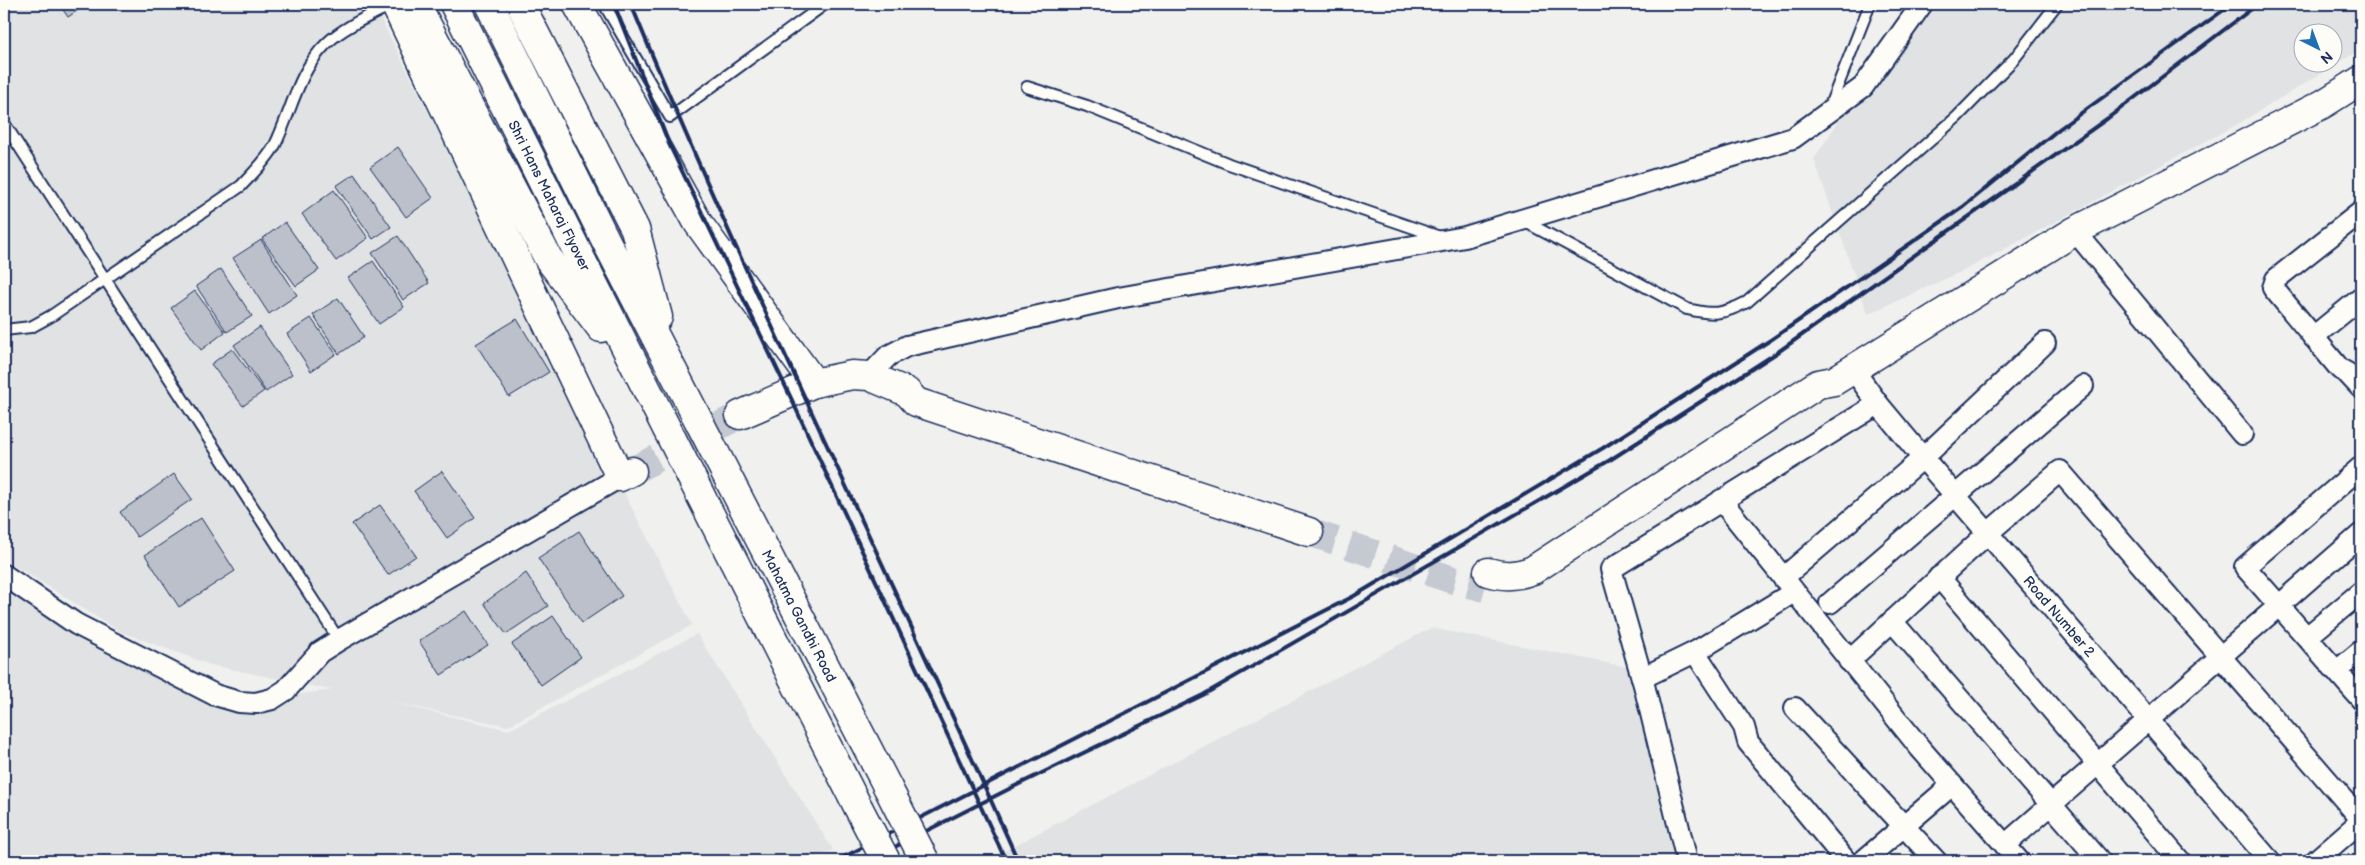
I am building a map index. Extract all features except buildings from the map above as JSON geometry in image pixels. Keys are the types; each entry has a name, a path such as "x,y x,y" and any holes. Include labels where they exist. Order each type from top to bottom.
{"main road":[{"path":"394,4 626,474"},
{"path":"416,4 548,258 646,387 886,861"},
{"name":"Shri Hans Maharaj Flyover","path":"454,4 646,387"},
{"path":"489,4 606,241 673,370"},
{"path":"520,4 635,229 673,370"},
{"path":"577,4 698,223 814,383"},
{"path":"1486,580 1513,576 1533,570 1818,384 1844,375 2075,231 2323,104 2361,80"},
{"name":"Mahatma Gandhi Road","path":"673,370 925,861"},
{"path":"740,414 814,383 852,375 869,376 907,392 921,387 1311,524"}],"street":[{"path":"869,376 888,356 907,346 1118,298 1465,237 1793,138 1864,88 1922,4"},
{"path":"2361,212 2273,284 2275,292 2340,370 2354,368 2361,388"},
{"path":"2075,231 2242,434"},
{"path":"2313,337 2361,298"},
{"path":"1642,678 1695,652 1788,585 2046,343"},
{"name":"Road Number 2","path":"1844,375 1878,404 2270,861"},
{"path":"1830,603 2083,386"},
{"path":"1687,861 1642,678 1611,569 1878,404"},
{"path":"2361,467 2245,567 2361,699"},
{"path":"1849,660 1988,533 2060,471 2361,820 2315,861"},
{"path":"4,575 76,624 216,695 239,702 256,703 272,699 286,690 320,652 339,640 626,474"},
{"path":"1721,500 1952,785 2019,861"},
{"path":"2005,845 2361,534"},
{"path":"1939,577 2180,861"},
{"path":"2307,637 2361,592"},
{"path":"1892,621 2100,861"},
{"path":"2337,671 2361,651"},
{"path":"1695,652 1744,727 1748,742 1846,861"},
{"path":"1796,708 1936,861"},
{"path":"1863,861 1952,785"}],"lane":[{"path":"4,330 31,327 51,316 241,186 275,145 298,84 328,43 345,30 394,4"},
{"path":"604,4 670,117 825,4"},
{"path":"1827,114 1870,4"},
{"path":"1521,220 1686,309 1710,315 1728,312 1747,302 1957,118 2014,59 2057,4"},
{"path":"1027,87 1087,106 1229,164 1447,240"},
{"path":"4,123 339,640"}],"shaded area":[{"path":"4,4 373,4 692,625 508,726 384,701 509,730 697,634 833,850 808,861 4,861 4,580 220,705 332,690 211,665 121,632 4,559"},
{"path":"1915,4 2361,4 2361,49 2342,61 2342,22 2292,22 2292,72 2323,72 2238,124 1967,269 1868,314 1814,159"},
{"path":"1431,628 1627,667 1674,861 1004,861 1000,853"}],"tunnel":[{"path":"632,471 740,415"},
{"path":"1309,532 1453,580 1485,588"}],"railway":[{"path":"614,4 669,144 791,398 1006,861"},
{"path":"631,4 772,327 1018,861"},
{"path":"836,861 1354,596 1603,448 1772,339 1963,207 2059,129 2232,4"},
{"path":"867,861 1011,788 1203,695 1610,460 1778,352 2108,118 2258,4"}]}
